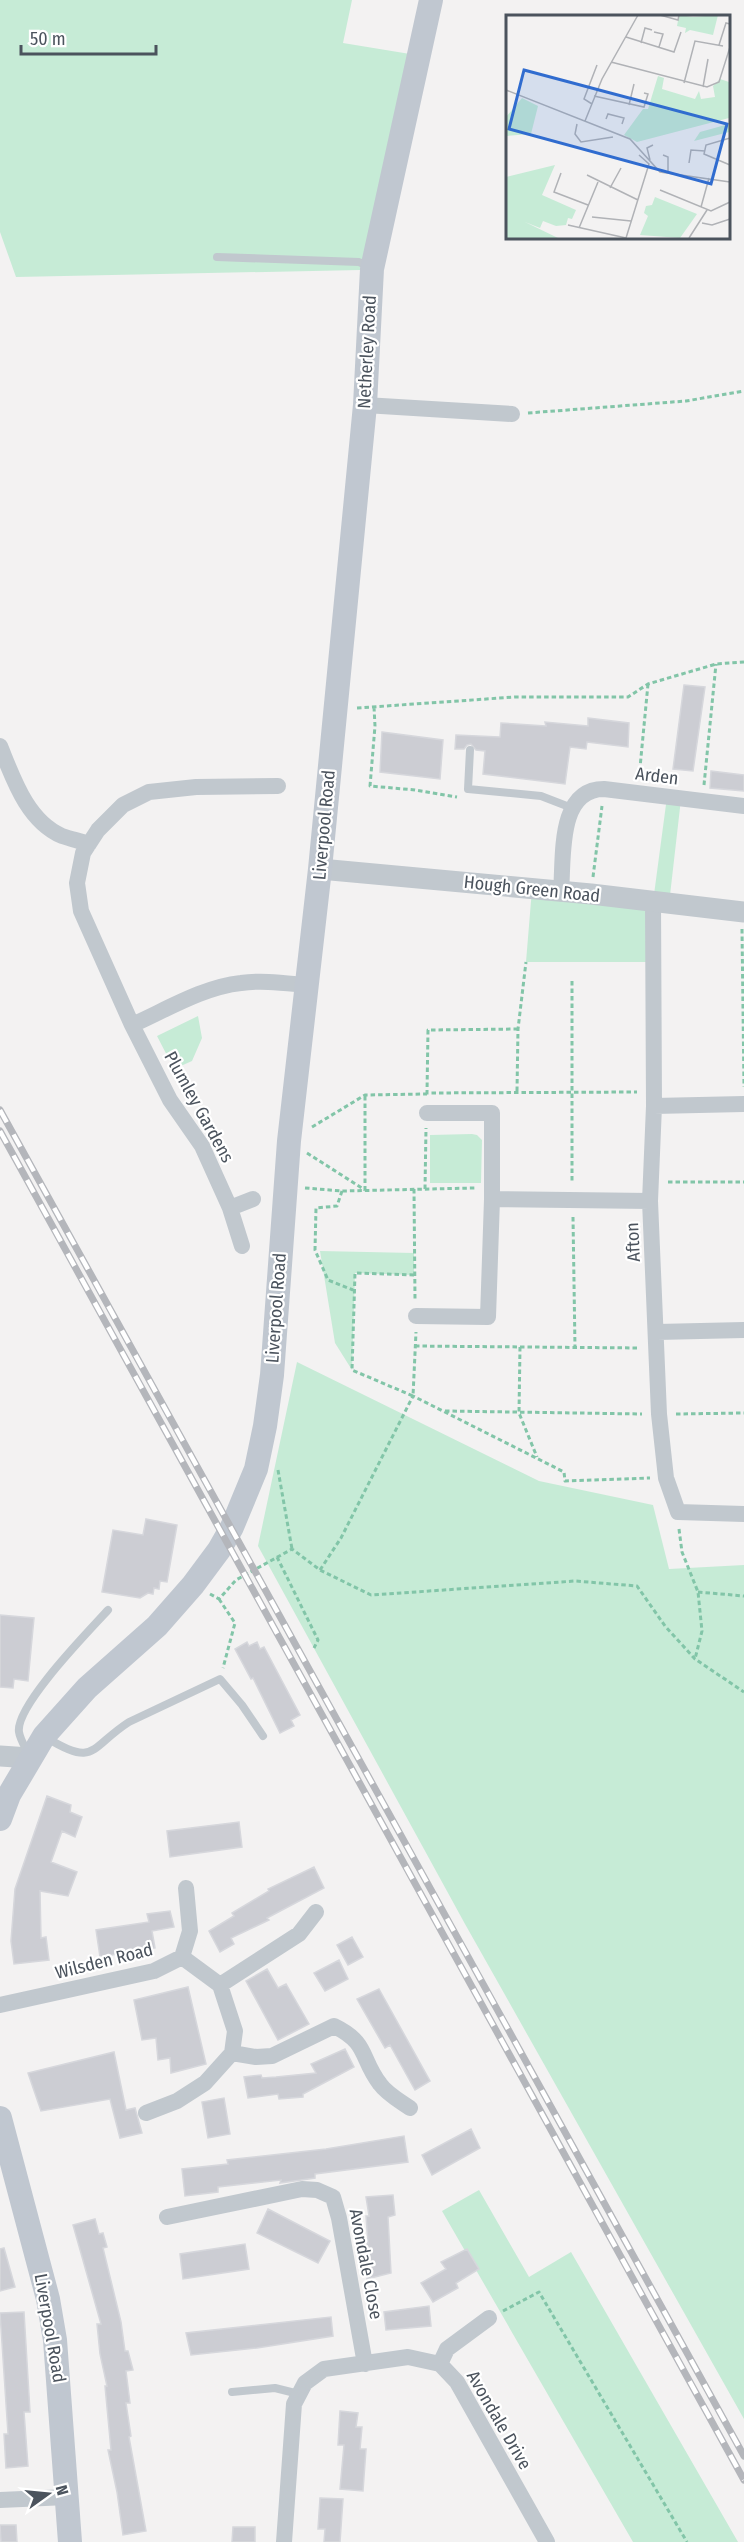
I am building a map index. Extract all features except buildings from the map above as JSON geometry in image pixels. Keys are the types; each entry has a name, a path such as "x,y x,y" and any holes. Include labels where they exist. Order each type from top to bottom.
{"main road":[{"name":"Netherley Road","path":"334,709 365,405 372,269 430,0"},
{"name":"Liverpool Road","path":"0,1819 9,1795 44,1736 87,1688 157,1626 177,1605 219,1550 242,1506 255,1469 265,1426 272,1375 289,1141 320,869 334,709"},
{"name":"Liverpool Road","path":"0,2118 48,2299 54,2330 62,2405 69,2542"}],"street":[{"path":"365,405 512,414"},
{"path":"0,746 22,796 38,818 60,835 89,844"},
{"name":"Plumley Gardens","path":"242,1246 230,1208 202,1146 170,1100 132,1025 81,911 77,884 83,853 98,830 123,805 149,792 196,788 278,786"},
{"path":"561,891 567,823 572,808 587,792 604,789"},
{"name":"Arden","path":"604,789 744,806"},
{"name":"Hough Green Road","path":"320,869 591,894 743,912"},
{"name":"Afton","path":"653,902 654,1099 650,1201 658,1414 666,1478 678,1512"},
{"path":"132,1025 214,989 238,983 259,981 306,985"},
{"path":"654,1099 744,1104"},
{"path":"416,1316 488,1317 492,1113 427,1113"},
{"path":"492,1194 572,1200 650,1201"},
{"path":"230,1208 253,1199"},
{"path":"656,1340 744,1330"},
{"path":"678,1512 744,1514"},
{"path":"0,1756 30,1758"},
{"name":"Wilsden Road","path":"0,2005 154,1971 182,1957 190,1931 186,1888"},
{"path":"220,1985 299,1934 316,1912"},
{"path":"146,2113 177,2101 204,2083 232,2053 235,2031 220,1985 182,1957"},
{"path":"232,2053 256,2057 273,2056 334,2026 348,2033 361,2045 380,2084 410,2108"},
{"name":"Avondale Close","path":"167,2217 302,2189 317,2190 333,2197 339,2218 365,2364"},
{"path":"440,2364 447,2349 489,2318"},
{"name":"Avondale Drive","path":"299,2394 305,2383 324,2369 408,2358 440,2364 457,2382 547,2542"},
{"path":"284,2542 294,2404 299,2394"},
{"path":"0,2500 67,2498"}],"lane":[{"path":"217,257 359,262 372,269"},
{"path":"470,750 468,789 541,796 572,808"},
{"path":"30,1758 19,1732 21,1716 59,1664 108,1610"},
{"path":"44,1736 70,1751 84,1754 95,1750 115,1731 129,1722 220,1679 242,1705 262,1736"},
{"path":"232,2392 275,2388 299,2394"}],"path":[{"path":"512,414 687,401 744,391"},
{"path":"334,709 515,697 628,697 648,684 716,664 744,662"},
{"path":"702,802 716,664"},
{"path":"637,793 648,684"},
{"path":"374,707 375,726 370,786 416,789 460,797 468,789"},
{"path":"591,894 604,789"},
{"path":"743,912 744,1104"},
{"path":"518,1091 518,1029 526,962"},
{"path":"572,981 575,1348"},
{"path":"425,1189 428,1030 518,1029"},
{"path":"365,1190 289,1141 365,1095 572,1091 654,1099"},
{"path":"365,1095 365,1190"},
{"path":"651,1182 744,1182"},
{"path":"285,1187 342,1191 425,1189 492,1194"},
{"path":"320,1570 342,1538 413,1396 416,1316 414,1189"},
{"path":"342,1191 337,1206 316,1208 315,1250 327,1280 354,1290"},
{"path":"414,1275 355,1273 352,1370 413,1396 538,1458 564,1472 565,1481 666,1478"},
{"path":"415,1346 575,1348 656,1340"},
{"path":"520,1347 519,1413 538,1458"},
{"path":"443,1411 744,1413"},
{"path":"277,1464 292,1549 320,1570 371,1595 575,1581 637,1586 666,1626 695,1659 744,1692"},
{"path":"678,1512 682,1551 698,1592 702,1631 695,1659"},
{"path":"236,1580 292,1549"},
{"path":"277,1557 318,1640 314,1648"},
{"path":"698,1592 744,1596"},
{"path":"219,1599 235,1623 220,1679"},
{"path":"489,2318 539,2292 687,2542"}],"green space":[{"path":"0,0 352,0 343,43 410,54 383,185 360,270 16,277 0,232"},
{"path":"667,797 681,799 669,904 653,902"},
{"path":"532,889 653,902 653,962 526,962"},
{"path":"198,1016 202,1038 192,1061 174,1069 157,1036"},
{"path":"472,1134 482,1140 481,1183 430,1183 430,1135"},
{"path":"320,1251 414,1253 414,1275 355,1273 352,1370 335,1343"},
{"path":"297,1362 539,1481 653,1505 669,1569 744,1565 744,2419 465,1924 258,1546"},
{"path":"479,2190 529,2277 571,2252 738,2542 633,2542 442,2211"}],"railway":[{"path":"0,1110 744,2456"},
{"path":"0,1131 744,2480"}]}
